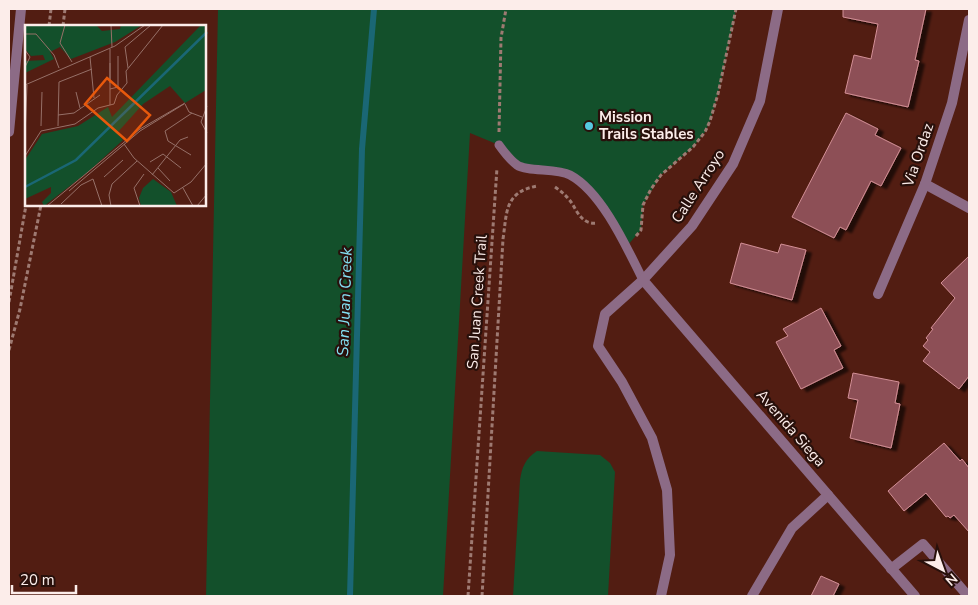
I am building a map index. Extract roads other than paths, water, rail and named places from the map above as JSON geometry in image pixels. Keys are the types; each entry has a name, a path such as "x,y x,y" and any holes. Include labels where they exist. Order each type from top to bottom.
{"street":[{"path":"9,132 21,9"},
{"name":"Calle Arroyo","path":"661,596 670,555 667,490 652,438 622,382 598,346 605,314 643,280 692,226 733,164 760,101 778,9"},
{"name":"Via Ordaz","path":"878,294 925,184 952,103 969,20"},
{"path":"925,184 969,208"},
{"name":"Avenida Siega","path":"643,280 915,596"},
{"path":"752,596 792,528 828,495"},
{"path":"892,569 923,544 968,596"}],"lane":[{"path":"499,145 518,166 569,174 592,192 604,207 608,217 627,246 643,280"}],"waterway":[{"name":"San Juan Creek","path":"350,596 362,149 374,9"}],"place":[{"name":"Mission Trails Stables","path":"589,126"}]}
